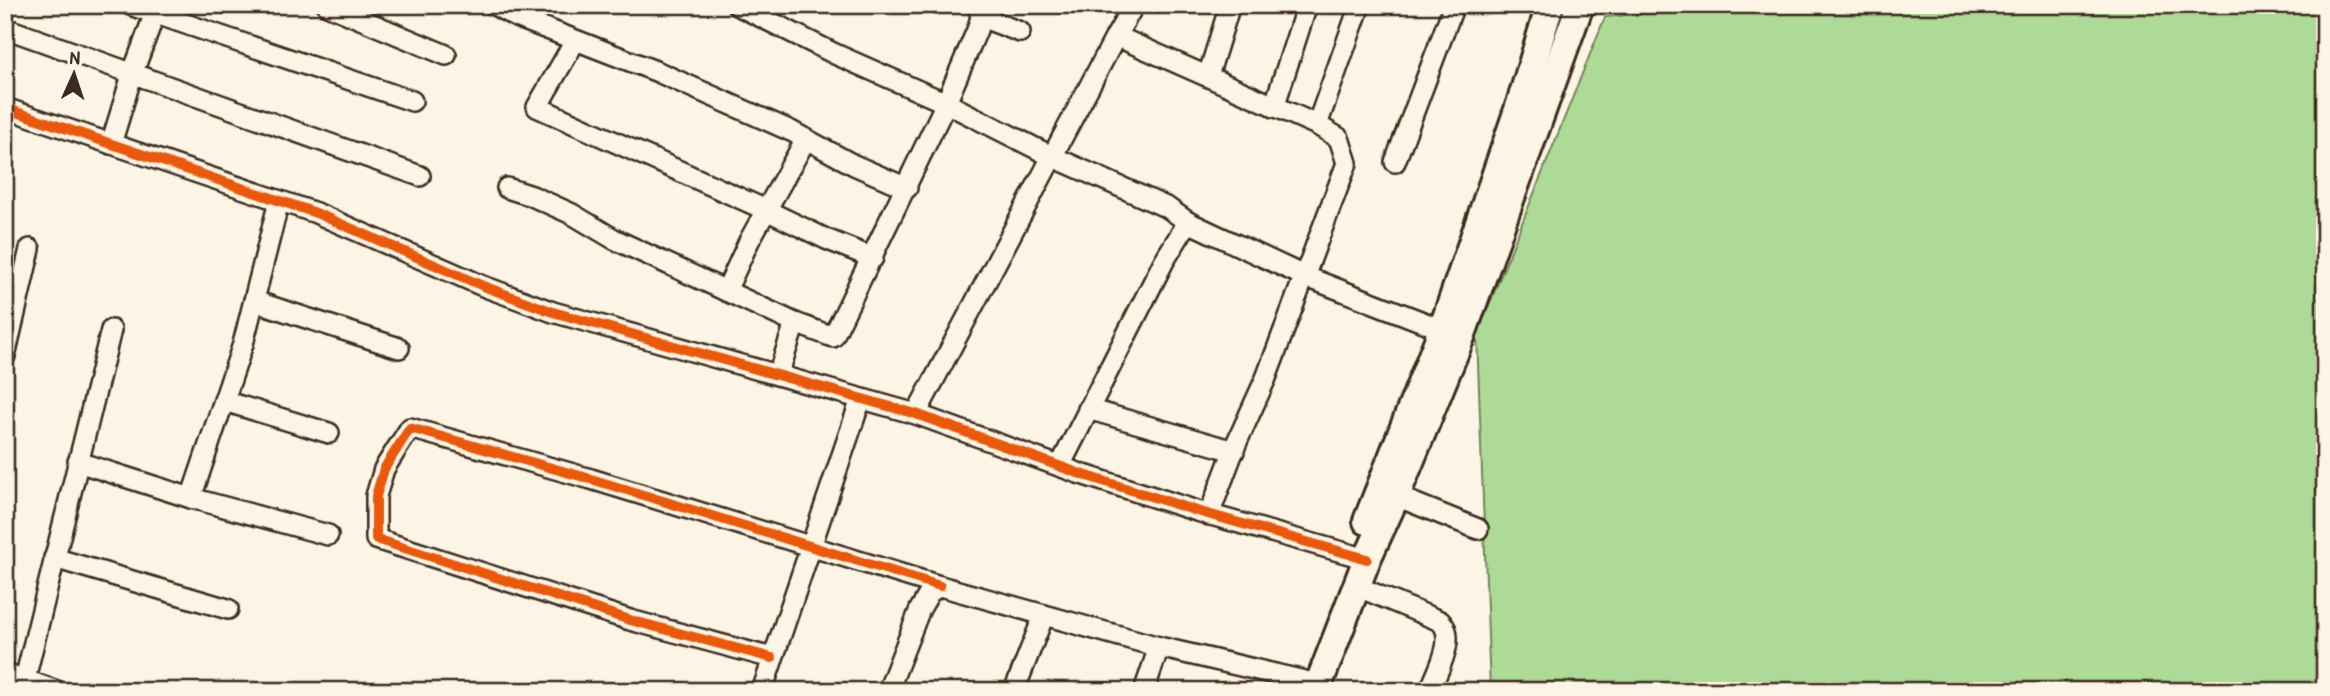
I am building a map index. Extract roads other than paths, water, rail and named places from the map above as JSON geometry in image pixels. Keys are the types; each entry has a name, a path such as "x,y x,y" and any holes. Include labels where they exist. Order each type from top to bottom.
{"street":[{"path":"130,5 157,10 412,101"},
{"path":"327,5 446,55"},
{"path":"494,5 516,18 659,72 907,188"},
{"path":"737,5 835,54 946,103 1051,156 1168,208 1188,222 1304,276 1452,333"},
{"path":"916,414 1051,156 1134,5"},
{"path":"1208,76 1230,5"},
{"path":"1274,107 1307,5"},
{"path":"1317,125 1360,5"},
{"path":"1395,162 1454,5"},
{"path":"1308,686 1356,586 1360,557 1396,496 1452,333 1550,5"},
{"path":"1308,686 1452,333 1580,5"},
{"path":"111,144 133,72 157,10"},
{"path":"507,188 572,214 614,239 795,323 833,337 946,103 979,11 1020,32"},
{"path":"5,28 420,176"},
{"path":"1116,36 1317,125 1339,138 1347,163 1266,378 1209,514"},
{"path":"575,41 537,107 873,258"},
{"path":"5,108 279,201 354,229 482,286 553,312 916,414 1060,466 1209,514 1360,557"},
{"path":"726,290 766,210 806,139"},
{"path":"191,498 254,301 279,201"},
{"path":"1060,466 1164,261 1188,222"},
{"path":"5,356 30,249"},
{"path":"254,301 399,348"},
{"path":"778,375 795,323"},
{"path":"25,679 111,330"},
{"path":"762,691 861,399"},
{"path":"224,401 329,433"},
{"path":"1088,409 1234,451"},
{"path":"772,658 630,620 376,539 376,496 384,469 410,428 590,479 940,586 1308,686"},
{"path":"78,462 191,498 328,535"},
{"path":"1396,496 1478,529"},
{"path":"54,558 228,609"},
{"path":"888,691 920,609 930,592 940,586"},
{"path":"1356,586 1440,621 1447,627 1447,645 1430,691"},
{"path":"1014,691 1044,615"},
{"path":"1144,691 1159,647"},
{"path":"5,673 57,691"}]}
